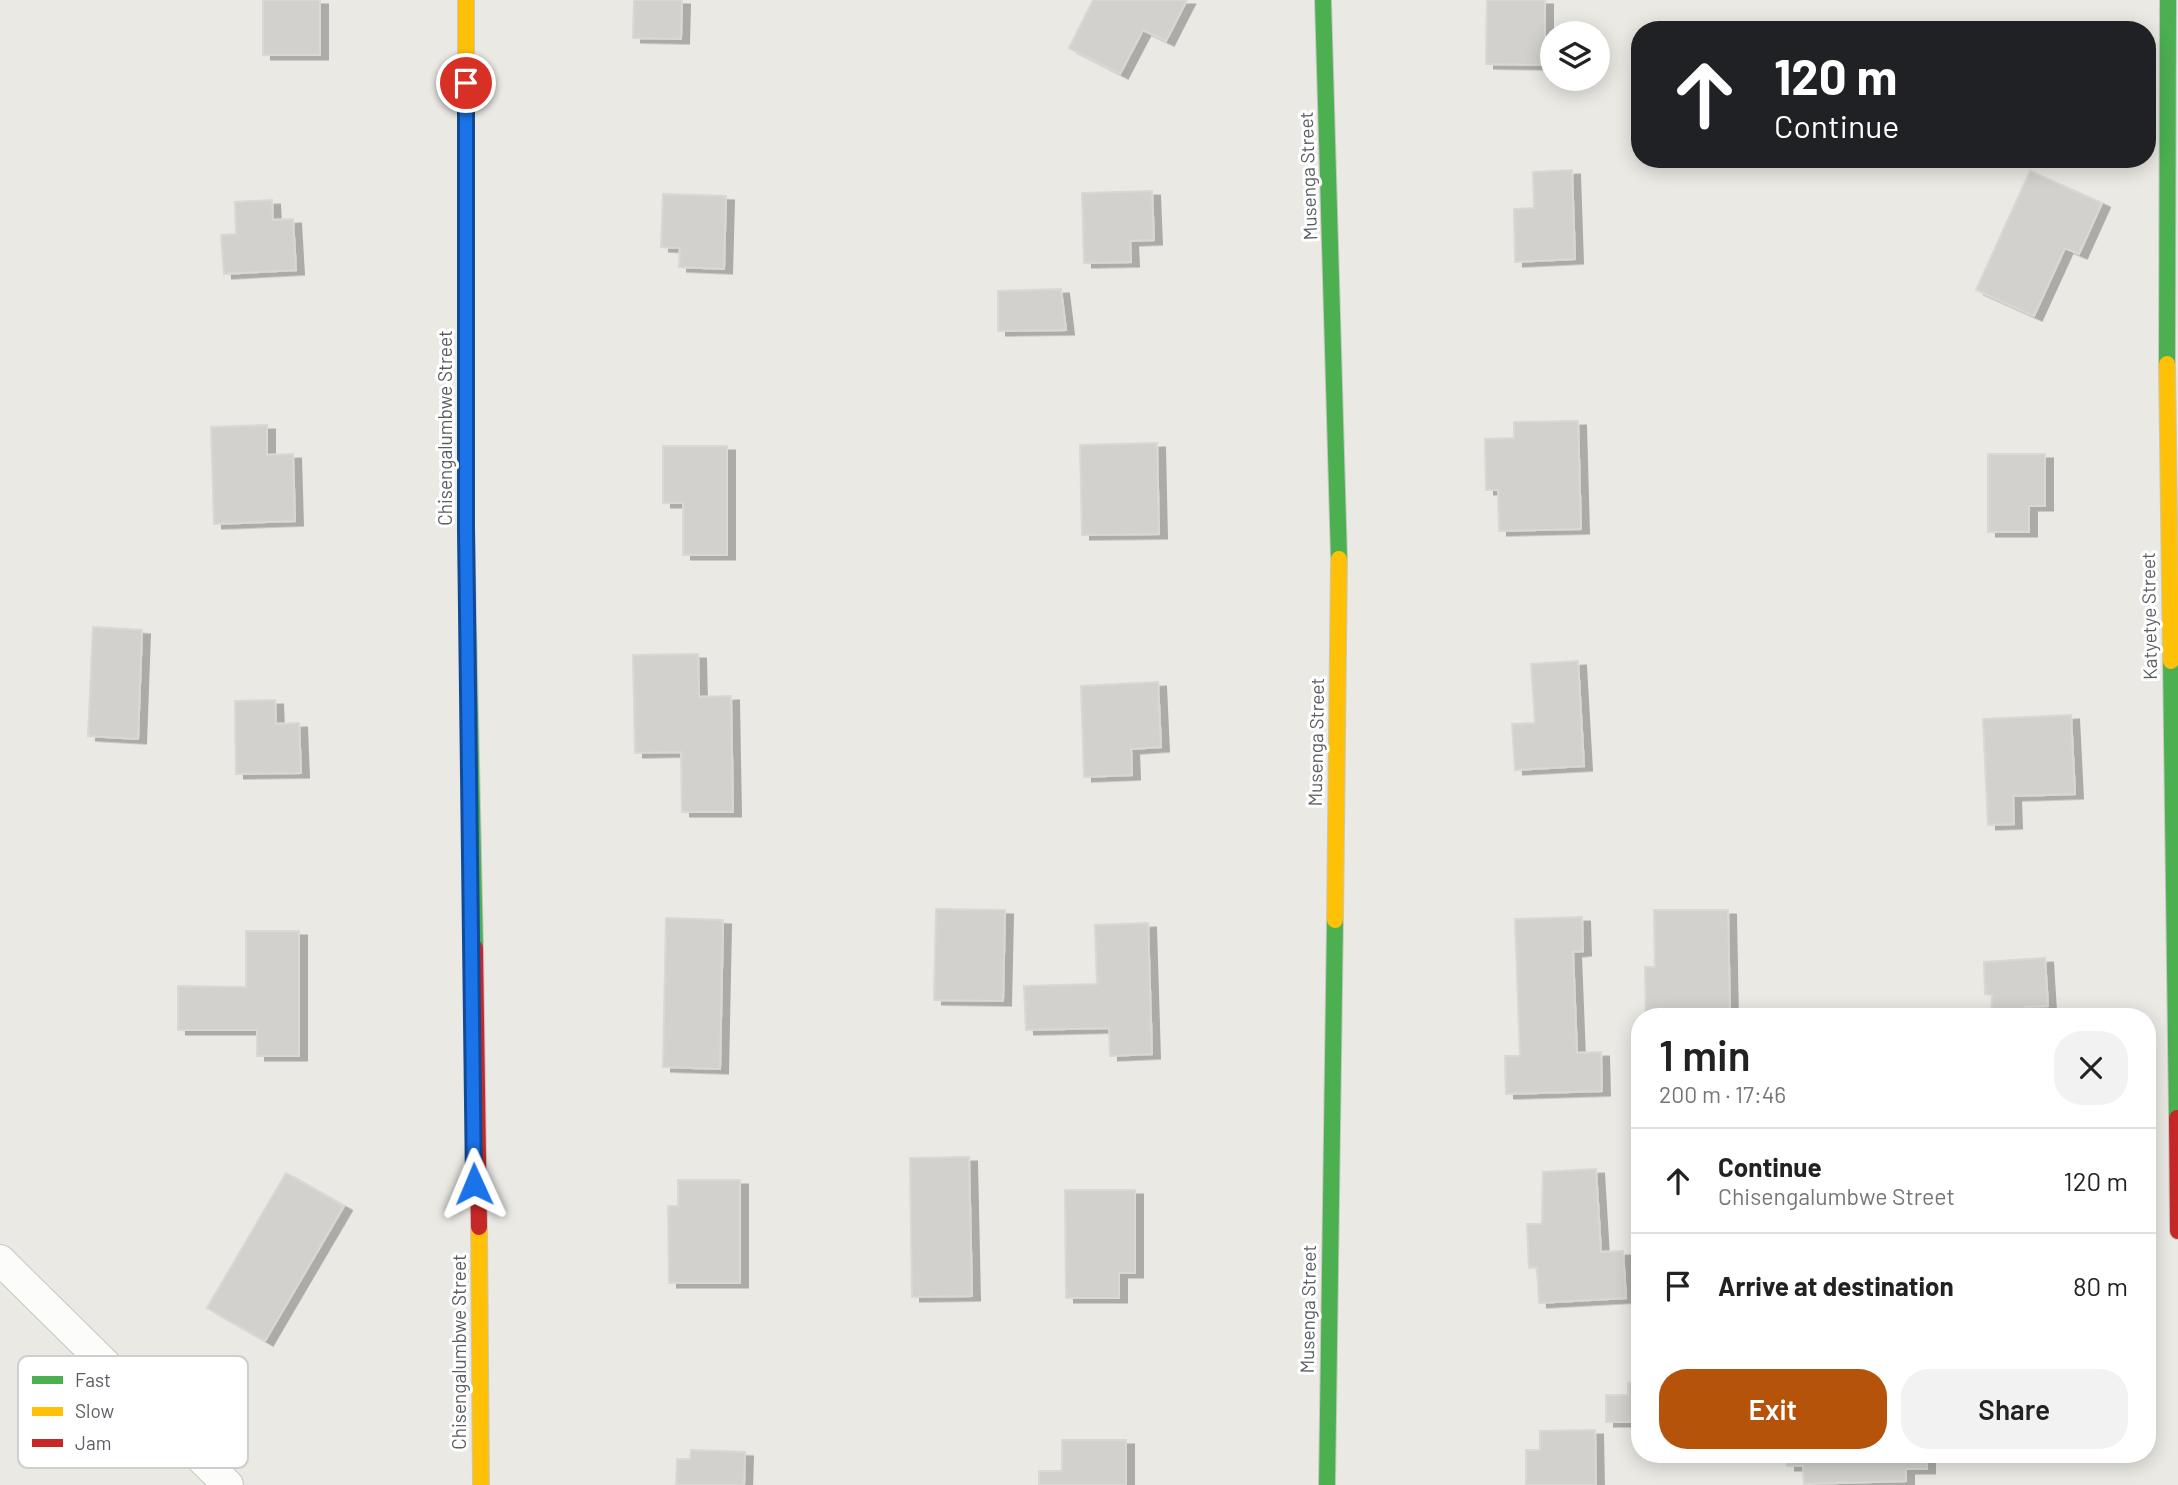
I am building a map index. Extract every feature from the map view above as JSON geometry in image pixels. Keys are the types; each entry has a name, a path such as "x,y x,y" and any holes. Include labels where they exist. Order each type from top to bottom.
{"street":[{"name":"Chisengalumbwe Street","path":"466,0 466,528"},
{"name":"Musenga Street","path":"1323,0 1340,522 1327,1485"},
{"name":"Katyetye Street","path":"2168,0 2165,227 2178,1231"},
{"path":"466,528 479,1485"},
{"path":"0,1260 97,1356"},
{"path":"211,1468 228,1485"}],"building":[{"path":"263,0 320,0 320,55 263,55"},
{"path":"634,0 682,0 681,39 633,38"},
{"path":"1093,0 1187,0 1166,41 1143,30 1120,74 1069,48"},
{"path":"1487,0 1545,0 1545,21 1540,21 1540,65 1486,64"},
{"path":"1572,170 1575,259 1515,262 1514,209 1534,208 1533,172"},
{"path":"2030,171 2102,203 2079,254 2065,248 2034,316 1976,290"},
{"path":"1152,191 1154,240 1130,241 1131,262 1084,263 1082,193"},
{"path":"663,194 726,196 724,269 679,267 680,248 661,247"},
{"path":"272,200 273,220 293,219 296,270 224,274 221,235 236,234 235,202"},
{"path":"1061,289 1066,330 998,331 998,291"},
{"path":"1578,421 1581,529 1499,531 1498,490 1486,490 1485,439 1514,438 1514,422"},
{"path":"267,425 267,455 293,454 295,521 214,524 211,427"},
{"path":"1157,443 1159,534 1082,535 1080,445"},
{"path":"663,446 727,446 727,555 683,555 683,503 663,503"},
{"path":"1988,454 2045,454 2045,506 2029,506 2029,532 1988,532"},
{"path":"93,627 142,630 138,739 88,736"},
{"path":"698,654 699,697 731,696 733,812 682,812 681,752 635,753 633,655"},
{"path":"1578,661 1584,766 1515,770 1512,724 1535,723 1531,664"},
{"path":"1158,682 1161,747 1131,749 1132,775 1084,777 1081,686"},
{"path":"275,700 276,724 299,723 301,773 236,774 235,701"},
{"path":"2071,715 2075,794 2013,796 2014,824 1988,825 1983,719"},
{"path":"936,909 1005,910 1003,1001 934,1000"},
{"path":"1654,910 1728,910 1730,1008 1646,1008 1645,967 1655,967"},
{"path":"1582,917 1583,951 1573,952 1577,1053 1601,1052 1602,1091 1506,1094 1505,1056 1520,1056 1515,919"},
{"path":"666,918 723,920 720,1069 663,1067"},
{"path":"1148,923 1152,1054 1110,1056 1109,1028 1026,1030 1024,986 1097,984 1095,925"},
{"path":"246,931 299,931 299,1056 257,1056 257,1030 178,1030 178,986 246,987"},
{"path":"2045,958 2048,1006 1991,1008 1992,995 1985,994 1984,962"},
{"path":"969,1157 972,1296 912,1297 910,1158"},
{"path":"1596,1169 1601,1252 1623,1251 1626,1298 1539,1303 1537,1267 1529,1268 1527,1224 1542,1224 1543,1172"},
{"path":"286,1173 344,1206 265,1341 207,1308"},
{"path":"678,1180 740,1180 740,1283 669,1283 668,1206 678,1206"},
{"path":"1065,1190 1135,1190 1135,1273 1119,1273 1119,1298 1066,1298"},
{"path":"1628,1383 1631,1383 1631,1422 1606,1422 1606,1395 1628,1395"},
{"path":"1595,1430 1596,1485 1526,1485 1526,1450 1540,1450 1540,1431"},
{"path":"1062,1440 1126,1440 1126,1485 1039,1485 1039,1471 1062,1471"},
{"path":"691,1450 745,1452 744,1485 676,1485 677,1459 690,1459"},
{"path":"1787,1463 1927,1463 1927,1469 1906,1469 1906,1481 1804,1484 1803,1466 1787,1466"}],"traffic: fast":[{"path":"1323,0 1339,559"},
{"path":"2167,364 2168,0"},
{"path":"466,291 466,528 475,948"},
{"path":"2171,661 2177,1118"},
{"path":"1327,1485 1335,920"}],"traffic: slow":[{"path":"466,0 466,291"},
{"path":"2167,364 2171,661"},
{"path":"1335,920 1339,559"},
{"path":"479,1227 481,1485"}],"traffic: jam":[{"path":"475,948 479,1227"},
{"path":"2177,1118 2178,1231"}],"route":[{"path":"466,83 466,528 474,1184"}]}
